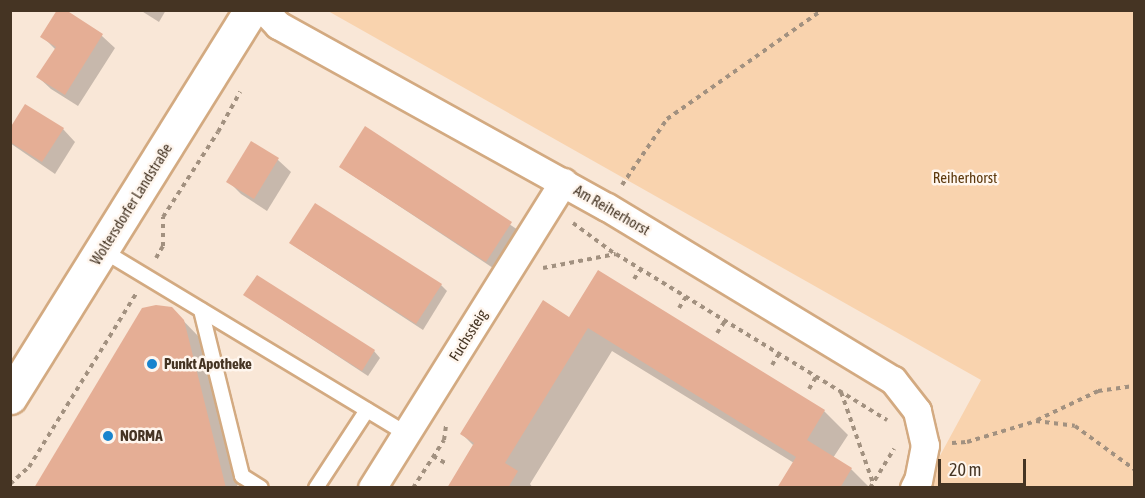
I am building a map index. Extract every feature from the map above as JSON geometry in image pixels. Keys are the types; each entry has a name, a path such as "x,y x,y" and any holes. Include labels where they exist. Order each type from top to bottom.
{"main road":[{"name":"Woltersdorfer Landstraße","path":"10,397 251,10"}],"street":[{"name":"Am Reiherhorst","path":"264,10 287,30 607,207 893,380 917,411 925,445"},
{"name":"Fuchssteig","path":"372,488 563,182"},
{"path":"914,488 918,480 925,445"}],"lane":[{"path":"102,250 407,434"},
{"path":"201,310 242,476 261,488"},
{"path":"316,488 367,410"}],"path":[{"path":"607,207 667,119 822,10"},
{"path":"10,484 29,467 147,277 163,246 163,217 218,132 243,86"},
{"path":"536,269 616,254 896,426"},
{"path":"634,279 640,270"},
{"path":"679,308 686,297"},
{"path":"717,333 725,321"},
{"path":"772,365 778,354"},
{"path":"809,389 816,377"},
{"path":"925,445 967,442 1036,421 1098,392 1134,386"},
{"path":"840,392 871,485"},
{"path":"413,488 444,440 447,419"},
{"path":"1036,421 1075,426 1134,470"},
{"path":"871,485 897,444"},
{"path":"433,456 445,464"}],"green space":[{"name":"Reiherhorst","path":"328,11 1134,11 1134,487 923,487 981,380"}],"building":[{"path":"57,10 66,10 103,34 65,95 36,77 56,47 40,37"},
{"path":"25,104 64,128 42,162 10,142 10,128"},
{"path":"365,126 512,222 486,262 339,167"},
{"path":"251,141 279,158 254,199 226,182"},
{"path":"315,203 442,284 416,324 289,243"},
{"path":"598,270 825,410 807,440 852,468 840,488 777,488 796,457 588,328 505,463 518,471 508,488 447,488 474,443 460,434 543,300 569,317"},
{"path":"257,275 375,350 362,371 243,295"},
{"path":"156,305 172,307 184,320 226,488 34,488 142,308"}],"place":[{"name":"Punkt Apotheke","path":"152,364"},
{"name":"NORMA","path":"108,436"}]}
